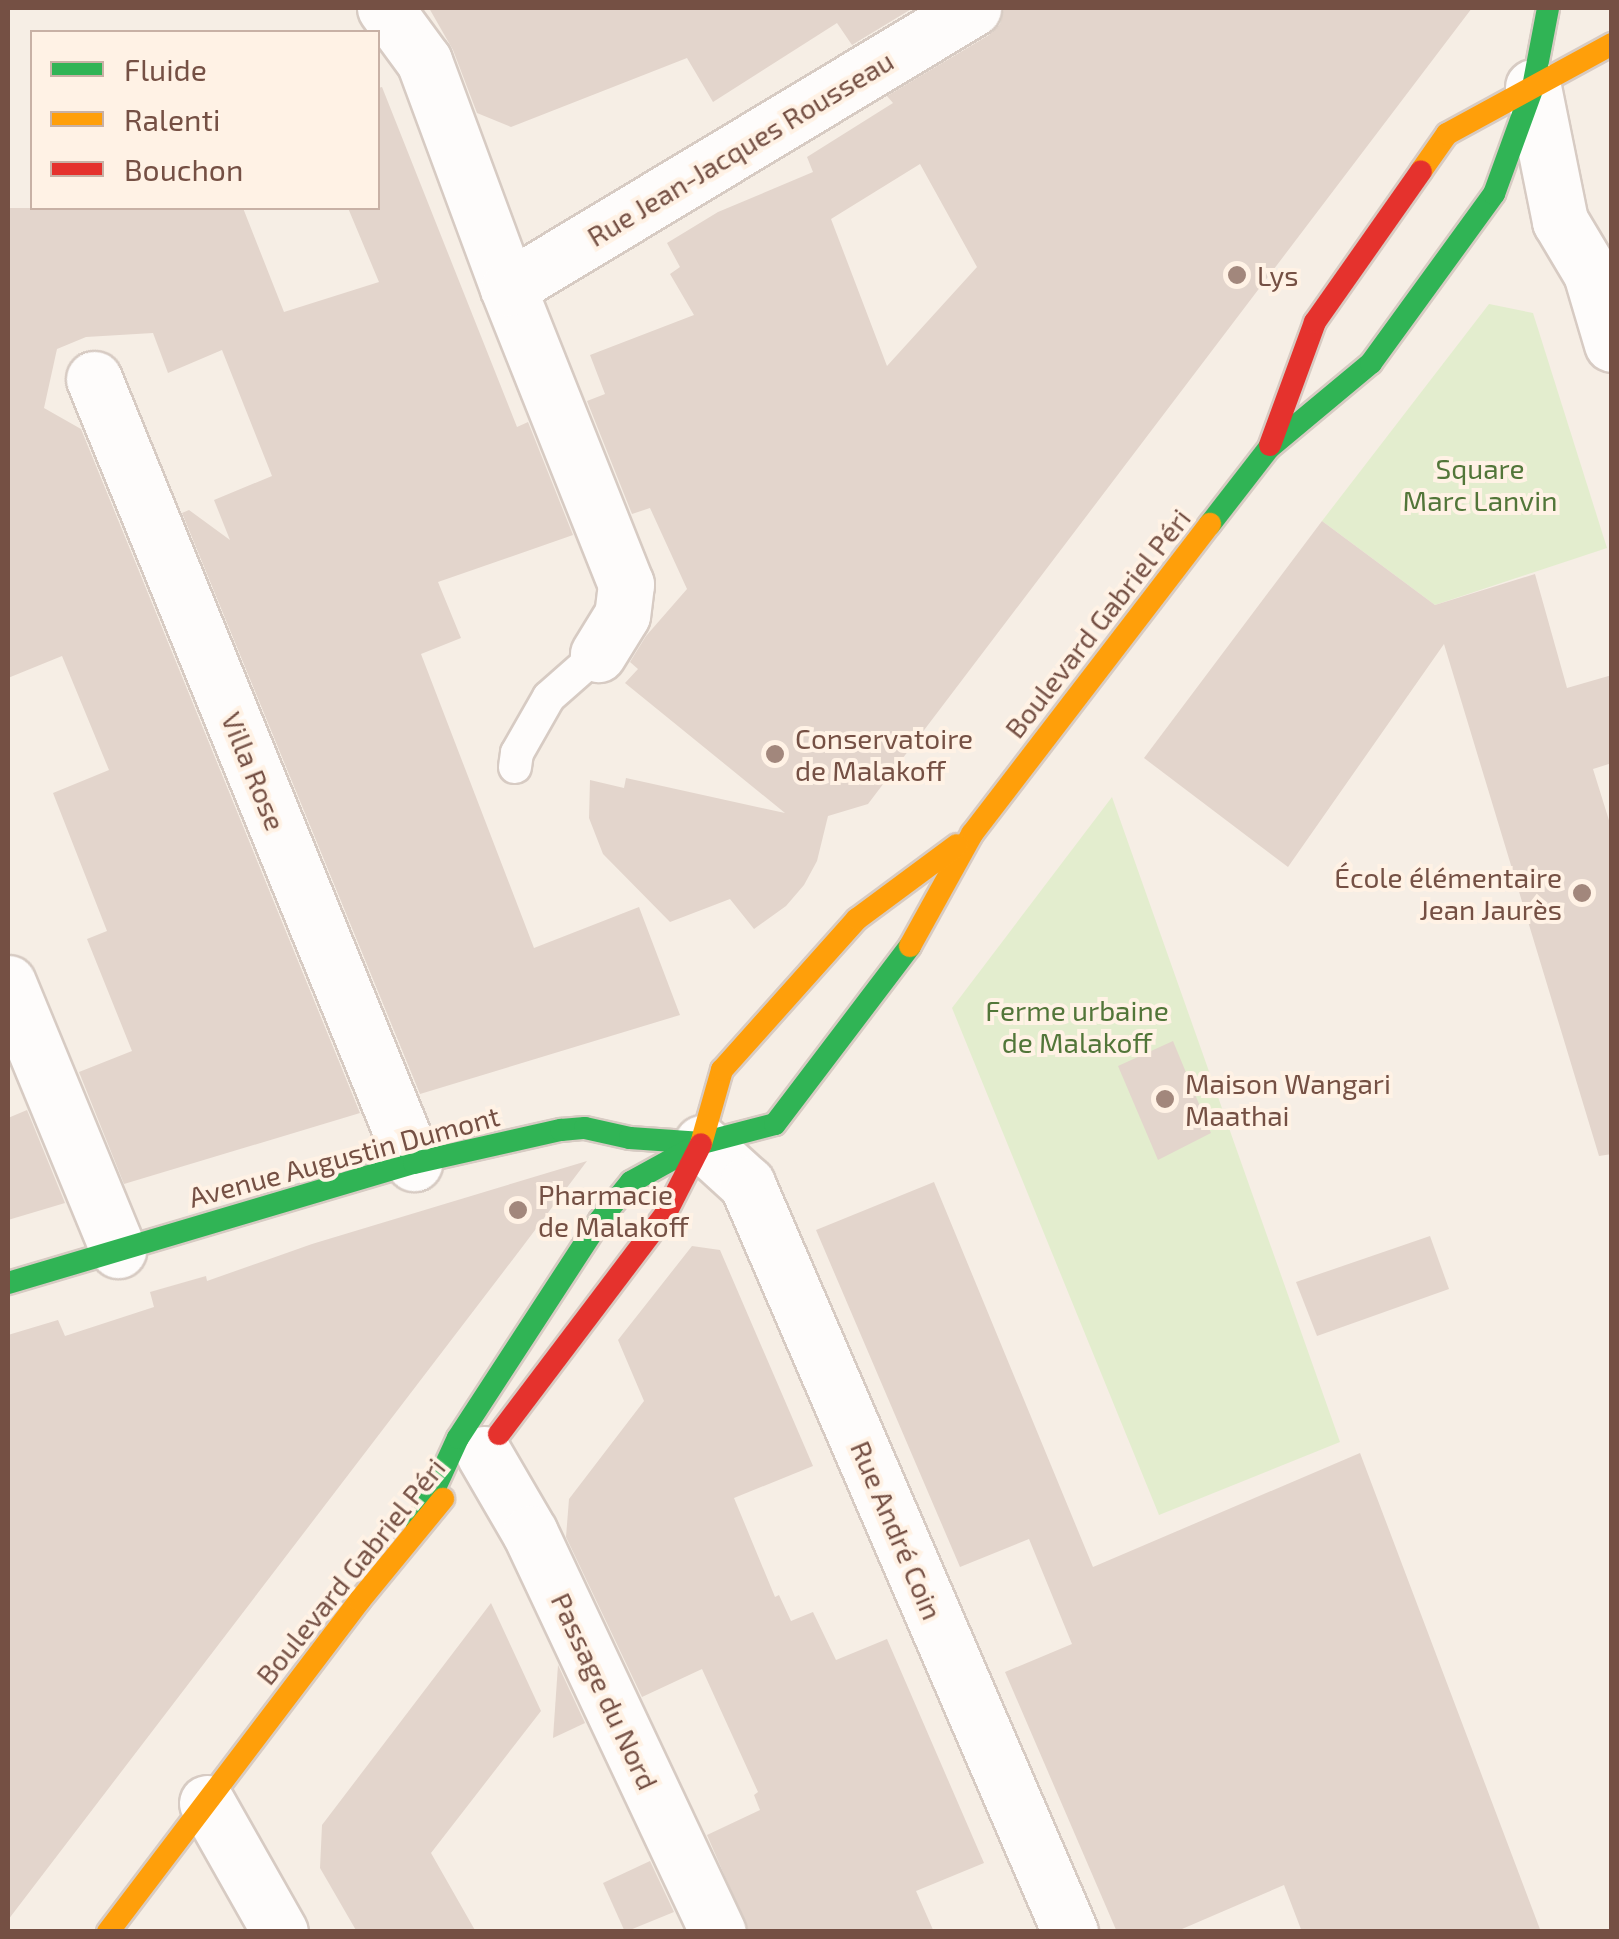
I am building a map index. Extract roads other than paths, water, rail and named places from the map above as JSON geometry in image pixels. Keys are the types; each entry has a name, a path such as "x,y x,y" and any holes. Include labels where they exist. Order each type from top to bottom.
{"main road":[{"name":"Boulevard Gabriel Péri","path":"108,1932 417,1527 484,1454 666,1212 702,1143 722,1070 857,919 972,834 1269,448 1370,363 1494,194 1533,87 1548,8"},
{"path":"1519,24 1533,87"},
{"name":"Boulevard Gabriel Péri","path":"1269,448 1315,322 1447,134 1612,44"},
{"path":"417,1527 458,1438 578,1248 631,1182 702,1143 774,1124 902,960 972,834"},
{"name":"Avenue Augustin Dumont","path":"8,1283 414,1164 585,1128 630,1138 702,1143"}],"street":[{"path":"385,8 424,61 508,288 626,584 622,616 598,654"},
{"name":"Rue Jean-Jacques Rousseau","path":"508,288 973,8"},
{"path":"1533,87 1560,221 1591,274 1612,344"},
{"name":"Villa Rose","path":"94,379 414,1164"},
{"path":"8,983 118,1250"},
{"name":"Rue André Coin","path":"702,1143 747,1184 1070,1932"},
{"name":"Passage du Nord","path":"484,1454 530,1532 718,1932"},
{"path":"206,1804 280,1932"}],"lane":[{"path":"515,767 518,753 549,697 598,654"}],"place":[{"name":"Lys","path":"1237,275"},
{"name":"Conservatoire de Malakoff","path":"775,754"},
{"name":"École élémentaire Jean Jaurès","path":"1582,893"},
{"name":"Maison Wangari Maathai","path":"1165,1099"},
{"name":"Pharmacie de Malakoff","path":"518,1210"}],"park label":[{"name":"Square Marc Lanvin","path":"1480,484"},
{"name":"Ferme urbaine de Malakoff","path":"1077,1026"}]}
